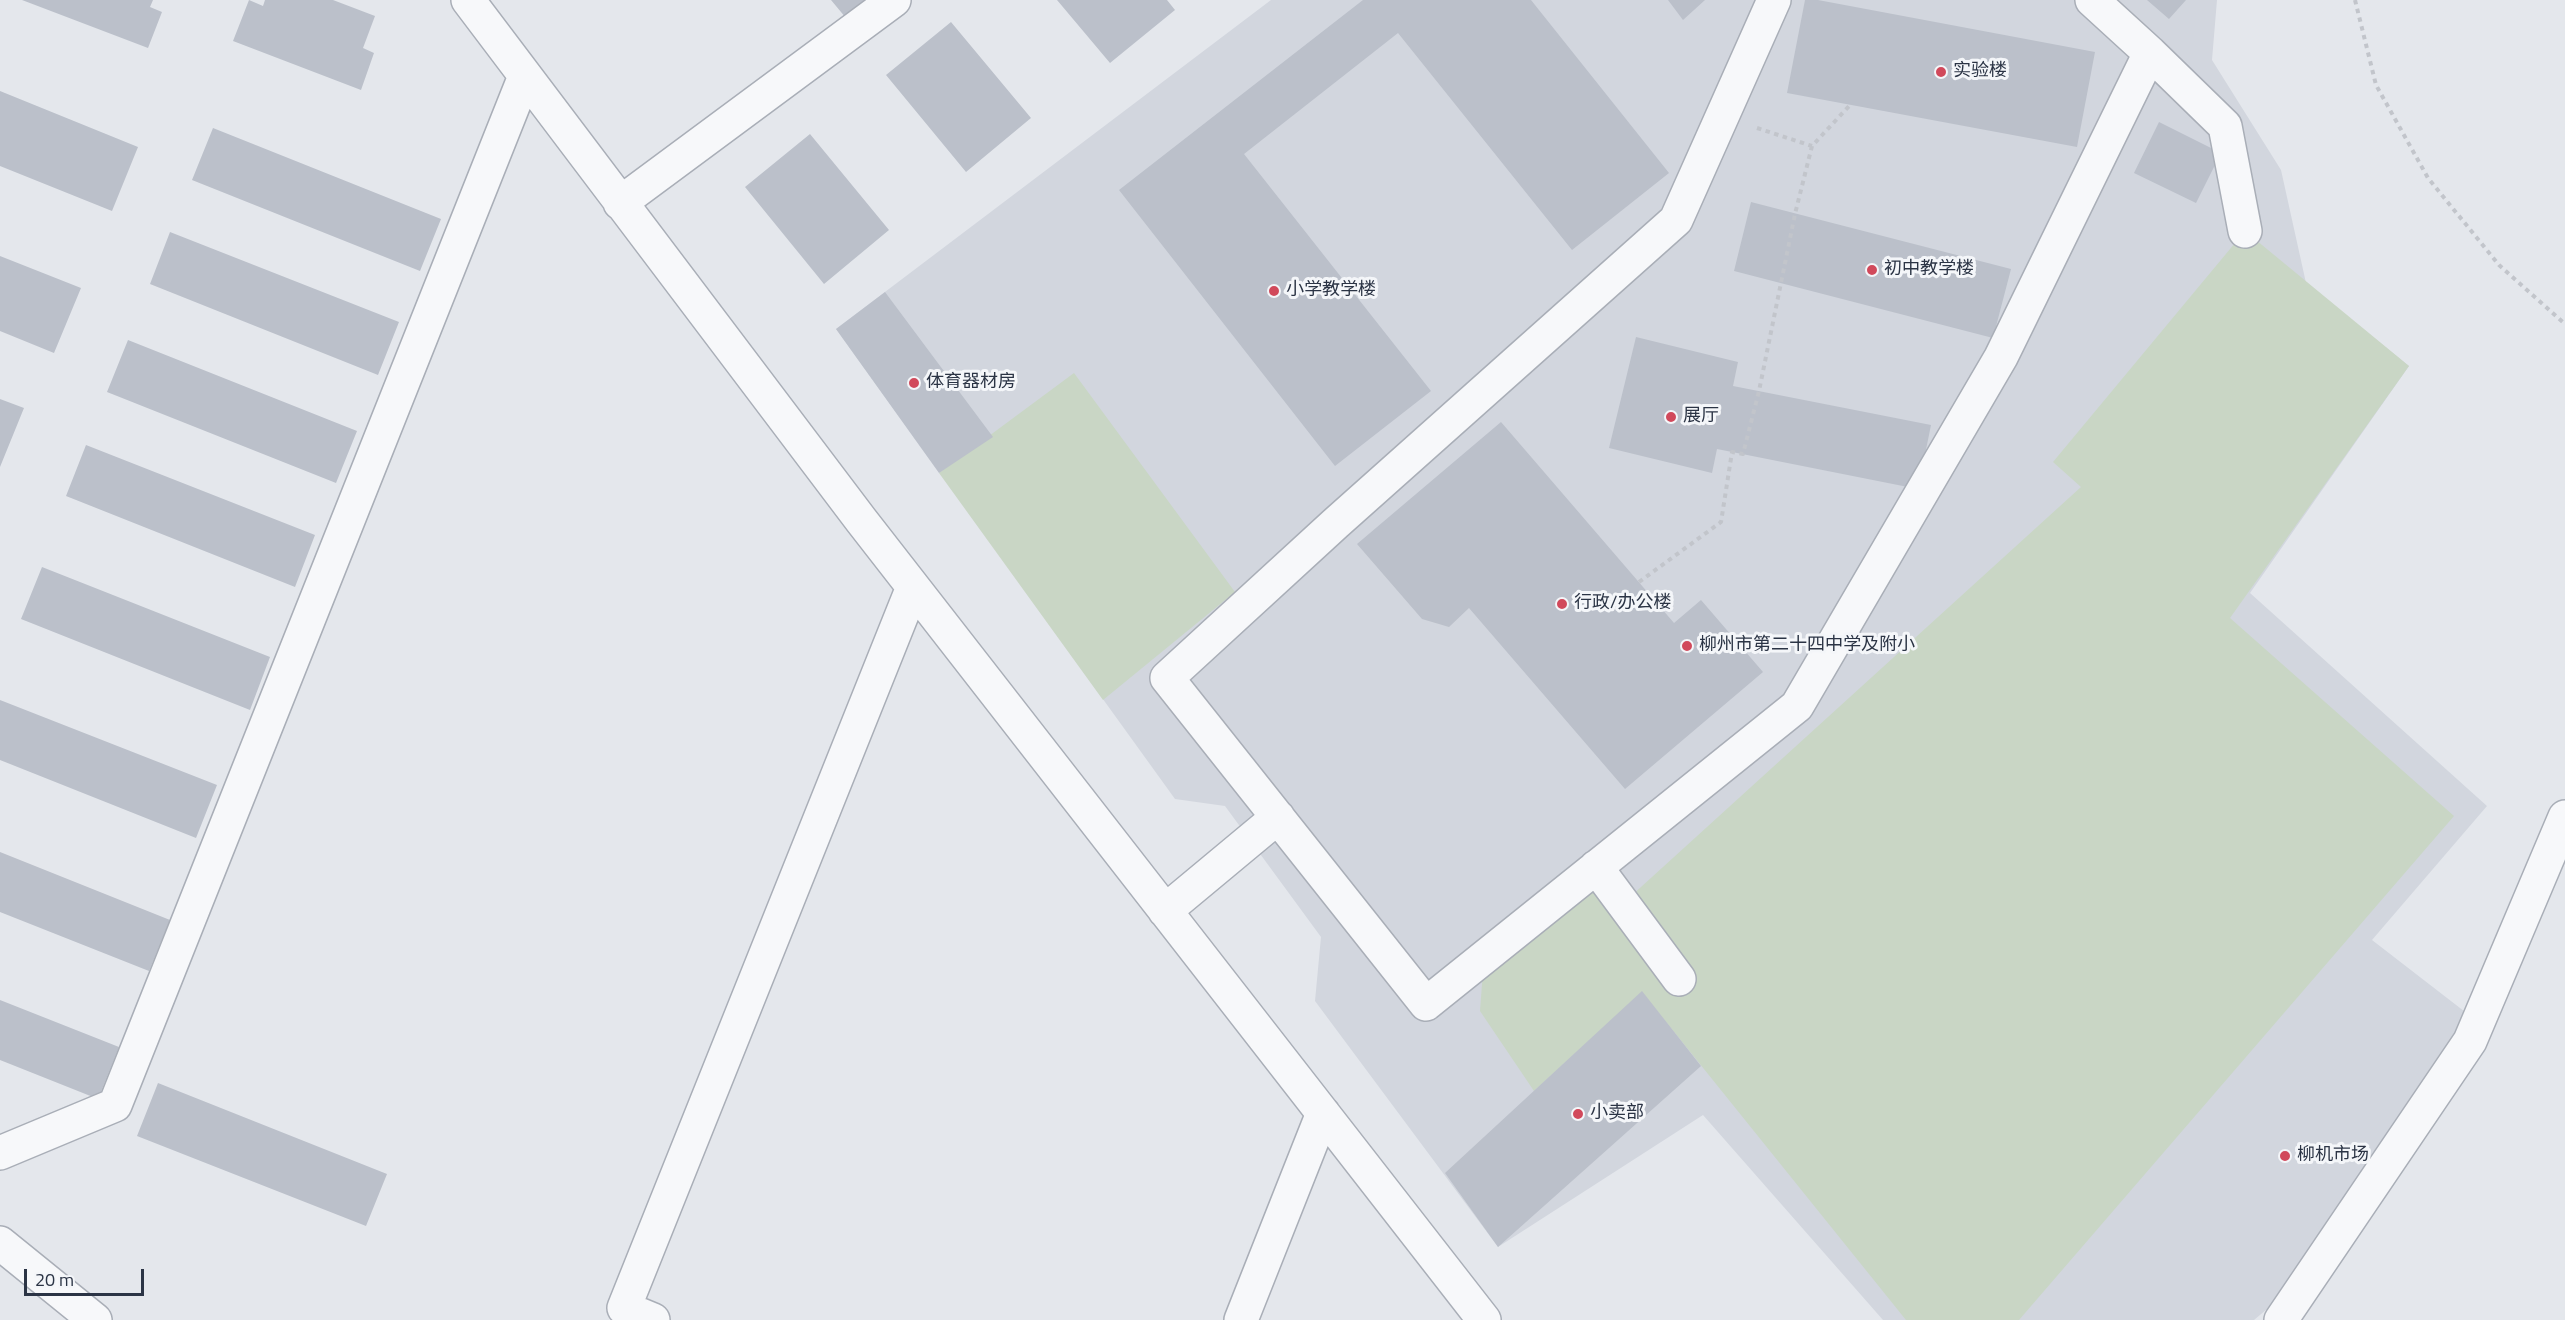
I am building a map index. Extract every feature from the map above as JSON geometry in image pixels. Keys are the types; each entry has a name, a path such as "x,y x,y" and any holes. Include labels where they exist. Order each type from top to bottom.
{"street":[{"path":"468,0 913,587 1484,1320"},
{"path":"620,202 894,0"},
{"path":"1774,0 1676,220 1336,523 1167,678 1426,1004 1797,706 2001,357 2150,53"},
{"path":"2092,0 2225,126 2245,231"},
{"path":"0,1153 115,1105 525,76"},
{"path":"653,1320 624,1308 913,587"},
{"path":"1165,910 1278,817"},
{"path":"2288,1318 2470,1041 2565,817"},
{"path":"1596,867 1679,979"},
{"path":"1241,1320 1323,1113"},
{"path":"0,1243 95,1320"}],"path":[{"path":"2355,0 2376,85 2428,178 2499,265 2565,324"},
{"path":"1639,582 1721,522 1732,452 1743,454 1759,391 1795,213 1812,146 1850,105"},
{"path":"1722,117 1812,146"}],"shaded area":[{"name":"柳州市第二十四中学及附小","path":"1271,0 2217,0 2212,60 2281,170 2306,283 2409,366 2250,593 2487,806 2372,940 2482,1025 2312,1271 2254,1320 1883,1320 1703,1115 1498,1247 1315,1001 1321,937 1225,806 1175,799 836,329"}],"green space":[{"path":"2245,231 2409,366 2230,618 2454,816 2019,1320 1906,1320 1642,992 1534,1091 1480,1011 1483,971 1594,879 1619,907 2081,487 2053,462"},
{"path":"1074,373 1235,592 1103,700 939,473"}],"building":[{"path":"22,0 153,0 150,7 162,12 148,48"},
{"path":"249,0 263,6 265,0 333,0 375,16 363,48 374,53 361,90 233,41"},
{"path":"831,0 868,0 846,18"},
{"path":"1057,0 1167,0 1175,10 1110,63"},
{"name":"小学教学楼","path":"1363,0 1531,0 1669,173 1572,250 1398,33 1244,154 1431,391 1335,466 1119,190"},
{"path":"1668,0 1705,0 1683,20"},
{"name":"实验楼","path":"1805,0 1818,0 2095,52 2077,147 1787,93"},
{"path":"2147,0 2186,0 2169,19"},
{"path":"951,22 1031,118 966,172 886,75"},
{"path":"0,91 138,147 112,211 0,166"},
{"path":"2159,122 2221,153 2196,203 2134,173"},
{"path":"213,128 441,219 420,271 192,180"},
{"path":"810,134 889,230 824,284 745,187"},
{"name":"初中教学楼","path":"1751,202 2011,269 1993,338 1734,271"},
{"path":"170,232 399,322 378,375 150,284"},
{"path":"0,256 81,288 54,353 0,331"},
{"name":"体育器材房","path":"885,292 993,437 939,473 836,329"},
{"path":"1636,337 1738,362 1733,386 1931,425 1918,489 1717,449 1712,473 1609,448"},
{"path":"128,340 357,431 336,483 107,392"},
{"path":"0,399 24,408 0,467"},
{"name":"行政/办公楼","path":"1501,422 1674,623 1701,600 1763,672 1625,789 1469,608 1449,627 1422,619 1357,544"},
{"path":"86,445 315,535 295,587 66,496"},
{"path":"42,567 270,657 250,710 21,619"},
{"path":"0,700 217,785 196,838 0,760"},
{"path":"0,852 170,920 149,971 0,912"},
{"name":"小卖部","path":"1642,991 1701,1066 1498,1247 1445,1173"},
{"path":"0,1000 119,1047 98,1099 0,1060"},
{"path":"158,1083 387,1174 366,1226 137,1136"}],"place":[{"name":"实验楼","path":"1941,72"},
{"name":"初中教学楼","path":"1872,270"},
{"name":"小学教学楼","path":"1274,291"},
{"name":"体育器材房","path":"914,383"},
{"name":"展厅","path":"1671,417"},
{"name":"行政/办公楼","path":"1562,604"},
{"name":"柳州市第二十四中学及附小","path":"1687,646"},
{"name":"小卖部","path":"1578,1114"},
{"name":"柳机市场","path":"2285,1156"}]}
